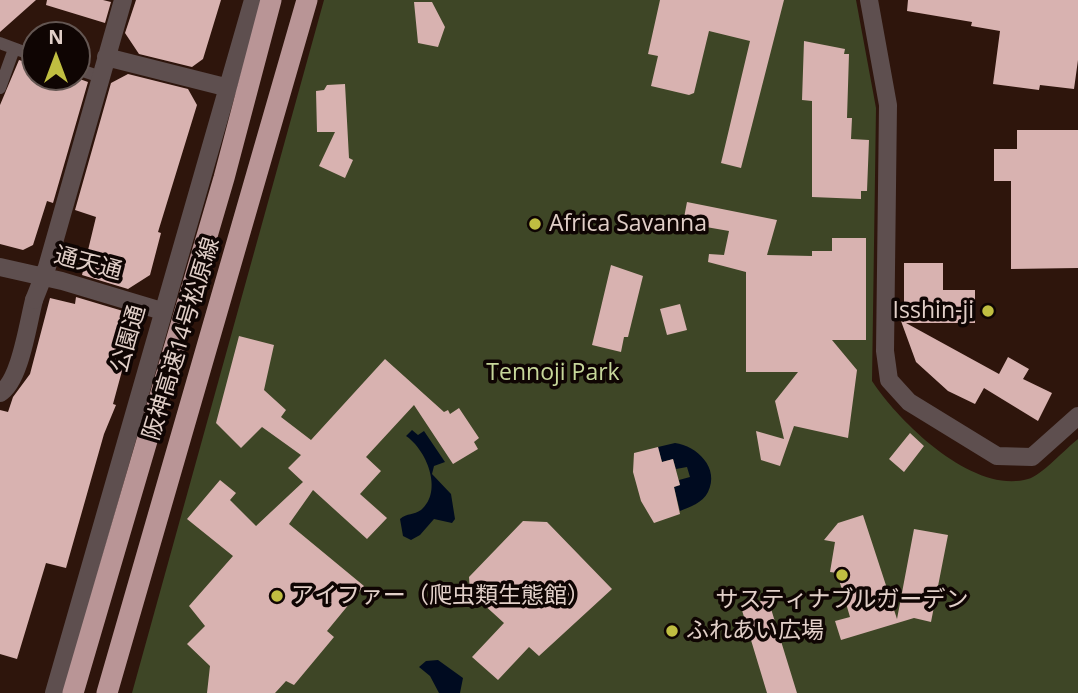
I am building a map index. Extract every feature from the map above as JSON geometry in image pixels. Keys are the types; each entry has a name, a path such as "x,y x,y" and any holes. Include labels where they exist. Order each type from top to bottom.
{"highway":[{"name":"阪神高速14号松原線","path":"73,693 224,178 271,0"},
{"name":"阪神高速14号松原線","path":"107,693 307,0"}],"street":[{"path":"0,393 6,390 18,365 34,300 123,0"},
{"name":"公園通","path":"54,693 253,0"},
{"path":"869,0 888,106 885,351 889,380 909,402 997,456 1032,457 1078,416"},
{"path":"106,57 229,88"},
{"name":"通天通","path":"0,267 42,276 162,311"}],"lane":[{"path":"0,43 21,51"},
{"path":"0,88 14,49"},
{"path":"91,73 102,77"}],"green space":[{"name":"Tennoji Park","path":"324,0 856,0 876,108 872,381 900,416 939,451 984,476 1007,481 1028,479 1078,439 1078,693 132,693"}],"water":[{"path":"412,430 418,435 424,431 445,462 434,466 432,474 451,494 455,519 452,523 434,519 420,535 411,540 403,536 400,519 421,510 428,502 432,482 426,460 406,436"},
{"path":"675,443 698,453 709,467 711,475 706,496 680,511 674,487 680,485 679,480 690,477 687,467 676,469 673,459 662,462 658,447"},
{"path":"438,660 463,678 460,693 439,693 430,676 419,667 426,661"}],"building":[{"path":"0,0 36,0 0,32"},
{"path":"47,0 111,2 105,23 46,5"},
{"path":"136,0 221,0 203,59 192,67 139,54 125,33"},
{"path":"660,0 784,0 741,168 721,163 750,41 709,31 694,93 689,95 651,86 658,56 648,54"},
{"path":"908,0 1078,0 1078,60 1074,89 1040,85 1039,90 993,84 1000,31 971,26 972,22 907,11"},
{"path":"414,2 432,2 445,27 438,47 418,43"},
{"path":"804,41 845,49 844,54 849,54 847,118 852,118 851,139 869,140 867,191 861,191 861,199 812,197 812,101 802,100"},
{"path":"19,60 21,91 85,91 53,203 47,201 33,245 23,250 0,244 0,105"},
{"path":"128,74 188,89 197,105 158,232 161,233 150,275 128,289 82,275 96,217 75,210 111,83"},
{"path":"345,84 349,158 353,160 345,178 319,166 335,132 317,132 316,91 324,90 327,85"},
{"path":"1017,130 1078,130 1078,268 1011,269 1011,181 994,181 994,149 1017,149"},
{"path":"687,202 777,220 767,255 812,256 812,251 832,251 832,238 866,238 866,340 832,340 857,370 848,438 794,426 780,466 761,460 756,431 784,439 775,401 798,372 746,372 746,272 708,262 709,254 724,255 729,231 683,223"},
{"path":"904,263 943,263 943,290 975,290 975,323 906,323 999,374 1008,357 1029,369 1023,379 1052,393 1038,421 984,388 975,404 948,391 916,362 901,321 904,322 901,304 904,304"},
{"path":"611,265 643,276 628,337 624,337 621,352 592,345"},
{"path":"76,297 123,311 132,334 113,404 116,405 104,434 66,568 46,563 17,659 0,654 0,410 8,412 13,397 30,374 50,298 75,304"},
{"path":"680,304 687,330 667,335 660,309"},
{"path":"239,336 274,345 264,390 286,410 281,417 311,440 385,359 444,412 448,410 450,414 459,408 479,438 474,442 478,449 453,464 414,405 366,457 381,471 360,494 387,518 367,539 313,490 289,524 364,586 327,631 334,637 294,685 286,681 275,693 207,693 210,666 187,644 205,626 189,606 233,556 187,519 220,480 236,493 230,500 256,526 303,482 288,468 301,455 262,427 241,448 216,423"},
{"path":"910,433 924,446 904,472 889,459"},
{"path":"658,447 662,462 673,459 680,485 674,487 680,514 654,523 641,501 633,472 634,453"},
{"path":"863,515 897,619 914,529 948,535 931,622 914,618 841,640 835,621 850,617 837,573 830,572 835,542 824,540 838,523"},
{"path":"523,521 547,522 612,589 539,656 529,647 498,680 472,657 504,623 470,592 469,577"},
{"path":"768,599 797,693 767,693 741,607"}],"place":[{"name":"Africa Savanna","path":"535,224"},
{"name":"Isshin-ji","path":"988,311"},
{"name":"サスティナブルガーデン","path":"842,575"},
{"name":"アイファー（爬虫類生態館）","path":"277,596"},
{"name":"ふれあい広場","path":"672,631"}]}
